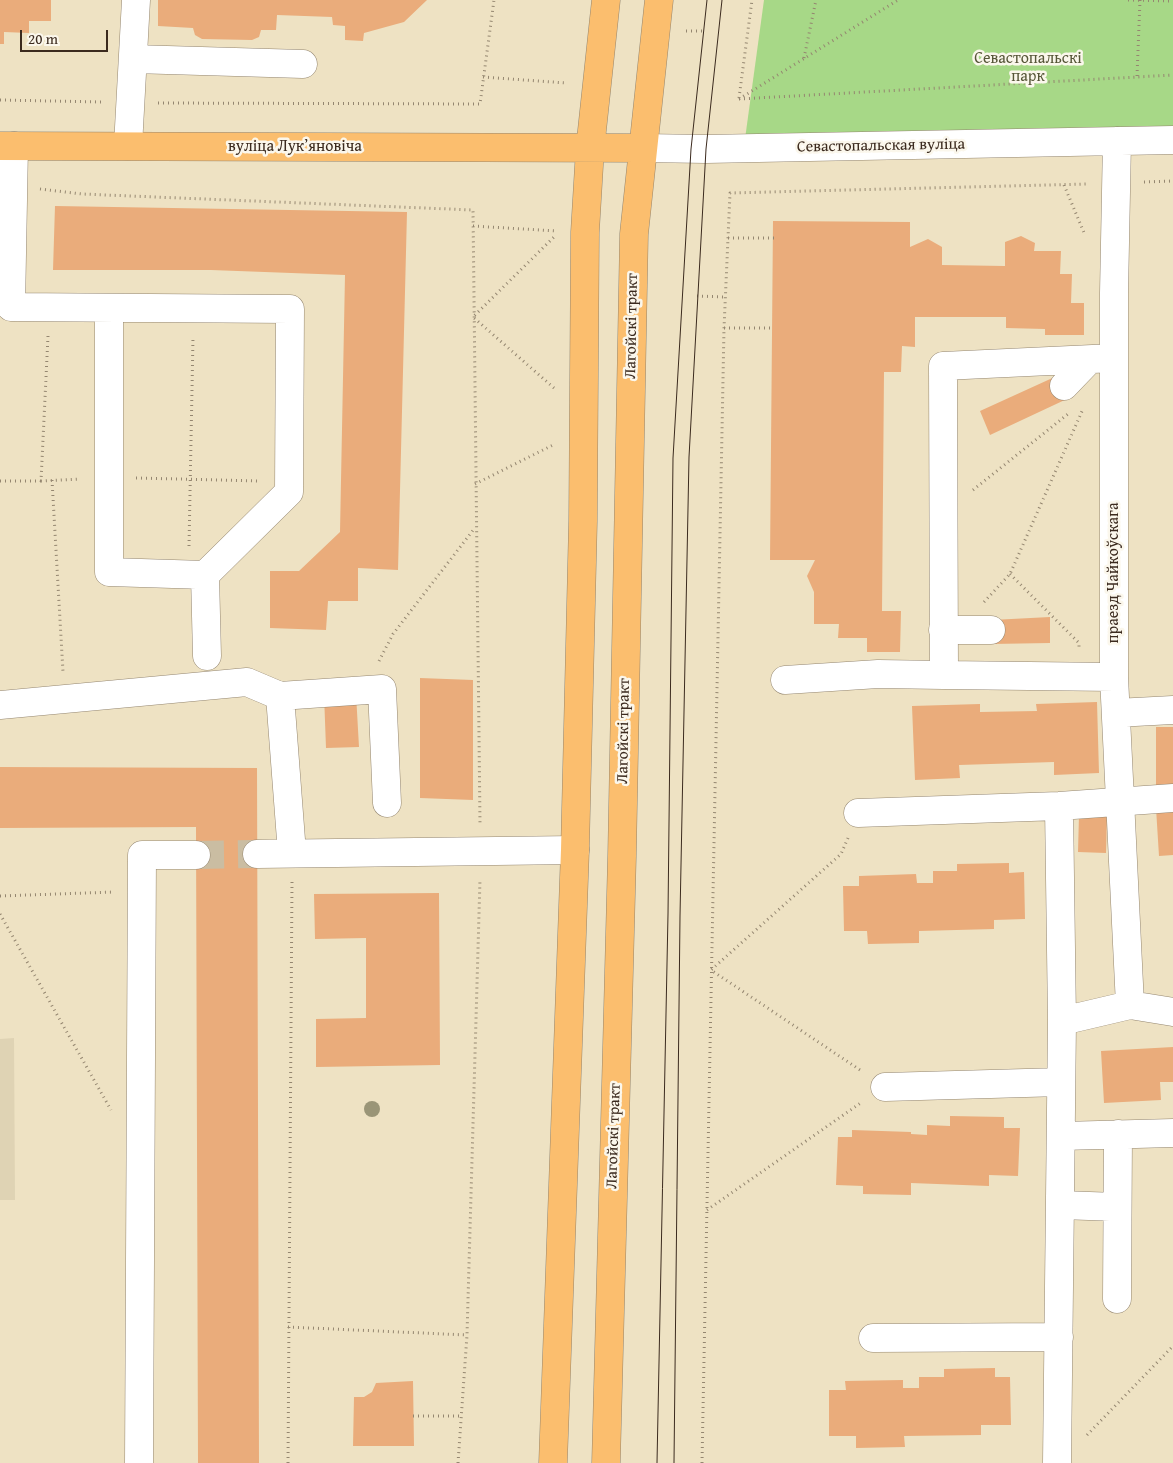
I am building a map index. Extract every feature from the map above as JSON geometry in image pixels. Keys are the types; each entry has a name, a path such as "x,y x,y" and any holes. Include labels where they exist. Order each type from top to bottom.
{"main road":[{"path":"553,1463 575,850 583,522 585,232 590,149 606,0"},
{"name":"Лагойскі тракт","path":"606,1463 623,846 634,234 659,0"},
{"name":"вуліца Лукʼяновіча","path":"7,146 590,149"},
{"name":"Севастопальская вуліца","path":"590,149 642,148"}],"street":[{"path":"128,146 136,0"},
{"path":"133,59 303,64"},
{"name":"Севастопальская вуліца","path":"642,148 715,149 1173,140"},
{"name":"праезд Чайкоўскага","path":"1117,141 1117,183 1102,359 1114,677 1130,1005"},
{"path":"7,146 11,307 290,309 289,492 198,574 109,572 109,309"},
{"path":"1068,399 1102,359"},
{"path":"944,674 950,630 943,514 943,366 1102,359"},
{"path":"198,574 208,656"},
{"path":"950,630 992,630"},
{"path":"785,680 878,674 1114,677"},
{"path":"0,705 247,682 280,696 382,690 387,803"},
{"path":"280,696 292,853"},
{"path":"1116,713 1173,710"},
{"path":"858,813 1059,806 1173,798"},
{"path":"1057,1463 1062,1136 1059,806"},
{"path":"257,854 575,850"},
{"path":"139,1463 142,855 196,855"},
{"path":"1062,1021 1130,1005 1173,1012"},
{"path":"885,1087 1061,1082"},
{"path":"1118,1134 1118,1299"},
{"path":"1062,1136 1173,1134"},
{"path":"1061,1205 1118,1207"},
{"path":"873,1338 1059,1337"}],"path":[{"path":"0,100 130,103 480,104 494,0"},
{"path":"739,99 752,0"},
{"path":"804,58 816,0"},
{"path":"739,99 898,0"},
{"path":"1128,0 1173,1"},
{"path":"1137,76 1140,1"},
{"path":"686,32 704,31"},
{"path":"739,99 1173,75"},
{"path":"483,77 566,83"},
{"path":"702,1463 724,328 730,194 1173,181"},
{"path":"82,194 472,210"},
{"path":"473,226 560,232"},
{"path":"560,232 560,241"},
{"path":"555,388 473,317 560,232"},
{"path":"728,238 774,238"},
{"path":"697,296 725,297"},
{"path":"194,309 189,479 198,574"},
{"path":"724,328 773,328"},
{"path":"555,378 555,396"},
{"path":"943,514 1068,399"},
{"path":"950,630 1010,574 1084,407"},
{"path":"475,484 553,446 554,437"},
{"path":"0,480 42,481"},
{"path":"52,480 65,699"},
{"path":"377,666 393,634 475,528"},
{"path":"1010,574 1079,643"},
{"path":"712,970 842,854 858,813"},
{"path":"288,1463 292,853"},
{"path":"0,896 142,891"},
{"path":"0,914 112,1111"},
{"path":"707,1210 885,1087 712,970"},
{"path":"288,1326 468,1335"},
{"path":"1080,1442 1173,1346"},
{"path":"413,1416 460,1416"}],"shaded area":[{"path":"14,1038 15,1200 0,1200 0,1039"}],"green space":[{"name":"Севастопальскі парк","path":"764,0 1173,0 1173,137 745,139"}],"building":[{"path":"0,0 51,0 51,21 29,21 29,33 4,32 4,44 0,44"},
{"path":"158,0 427,0 404,22 364,33 363,41 345,40 345,26 333,25 332,17 277,15 276,30 261,30 259,37 252,40 202,39 195,35 193,28 158,26"},
{"path":"55,206 407,212 398,570 358,568 358,601 328,601 326,630 270,628 270,571 299,571 340,532 345,275 211,270 53,270"},
{"path":"773,221 910,222 910,247 928,239 942,247 942,265 1005,266 1005,242 1021,236 1035,243 1034,251 1061,251 1060,274 1072,274 1071,303 1084,303 1084,335 1045,335 1045,329 1006,328 1006,317 915,317 915,347 902,346 901,372 884,372 882,611 901,611 900,652 867,652 867,638 838,638 839,624 814,624 814,592 807,576 815,560 770,560"},
{"path":"1059,375 1069,398 990,435 980,411"},
{"path":"1050,617 1050,643 991,644 992,620"},
{"path":"420,678 473,680 473,800 420,798"},
{"path":"324,694 356,694 359,747 326,748"},
{"path":"1097,702 1099,773 1054,775 1054,762 959,765 960,778 915,780 912,706 980,704 980,712 1037,711 1036,704"},
{"path":"1156,727 1173,727 1173,787 1156,788"},
{"path":"0,767 257,768 259,1463 198,1463 196,827 0,828"},
{"path":"1173,807 1173,855 1159,856 1156,808"},
{"path":"1079,815 1107,816 1106,853 1078,852"},
{"path":"1009,863 1009,873 1024,872 1025,919 994,920 994,929 919,931 919,943 868,944 867,931 844,931 843,886 859,886 859,876 916,874 917,883 933,883 933,871 957,871 957,864"},
{"path":"439,893 440,1065 316,1067 316,1019 366,1018 366,938 315,939 314,894"},
{"path":"1173,1047 1173,1082 1160,1082 1161,1100 1104,1103 1101,1051"},
{"path":"950,1116 1004,1117 1004,1128 1020,1128 1018,1176 989,1175 989,1186 911,1183 911,1195 863,1194 863,1186 836,1185 838,1137 852,1137 852,1130 911,1132 911,1134 927,1135 927,1125 950,1126"},
{"path":"995,1368 995,1377 1010,1377 1011,1425 981,1425 981,1435 904,1436 905,1447 856,1448 856,1436 829,1436 829,1390 846,1390 845,1381 903,1380 903,1388 919,1388 919,1377 944,1377 944,1369"},
{"path":"413,1381 414,1446 353,1446 354,1397 364,1397 372,1392 376,1383"}],"tunnel":[{"path":"196,855 257,854"}],"tram line":[{"path":"657,1463 668,914 673,458 691,149 707,0"},
{"path":"674,1463 680,916 689,457 706,149 722,0"}]}
